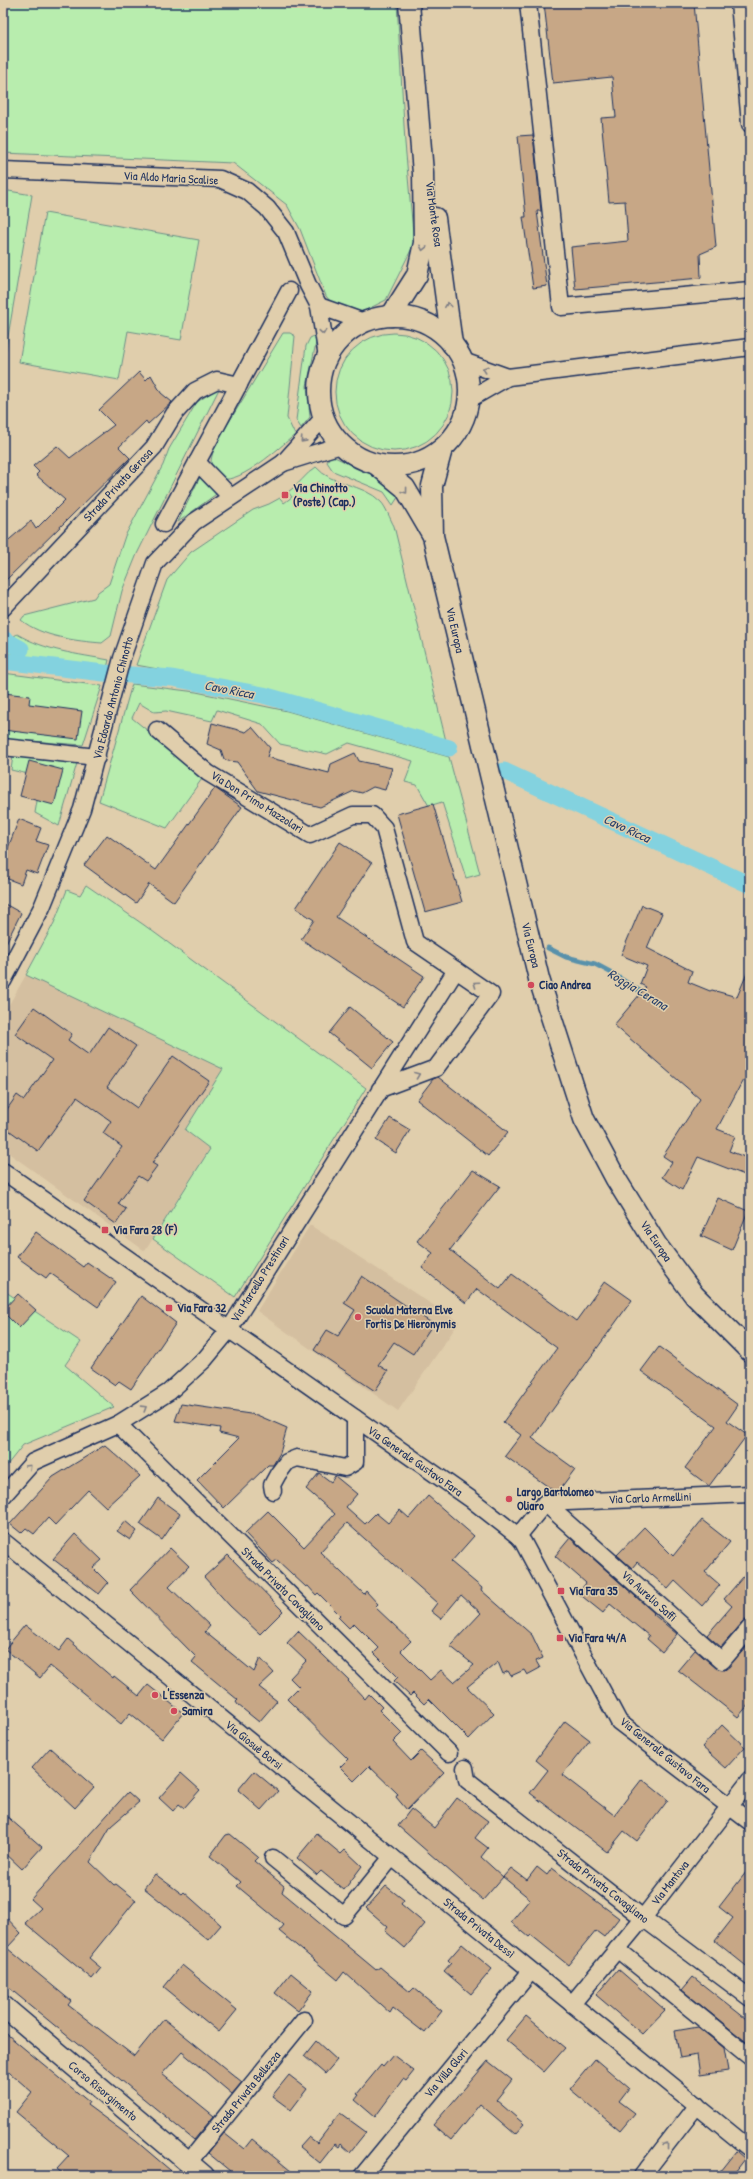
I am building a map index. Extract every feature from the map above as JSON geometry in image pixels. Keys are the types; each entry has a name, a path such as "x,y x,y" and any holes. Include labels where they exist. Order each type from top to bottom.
{"main road":[{"name":"Via Monte Rosa","path":"391,316 417,275 424,243 423,173 409,3"},
{"name":"Via Monte Rosa","path":"416,84 452,344"},
{"path":"391,316 414,319 435,328 452,344 463,362 468,382 468,400 461,424 455,435 442,449 428,458 411,464 394,466 376,465 357,457 341,445 328,428 324,417 320,405 319,381 327,357 336,343 364,322 391,316"},
{"name":"Via Europa","path":"442,449 432,486 433,536 539,979 584,1119 616,1179 656,1244 694,1295 750,1350"},
{"name":"Via Europa","path":"376,465 405,488 433,536"},
{"name":"Corso Risorgimento","path":"3,2006 204,2176"}],"street":[{"path":"528,3 561,307 750,290"},
{"path":"739,3 750,124"},
{"name":"Via Aldo Maria Scalise","path":"3,170 220,179 247,191 267,208 286,232 308,285 319,306 327,357"},
{"path":"164,524 289,291"},
{"path":"319,306 364,322"},
{"path":"468,400 508,377 750,347"},
{"path":"463,362 508,377"},
{"name":"Strada Privata Gerosa","path":"3,608 154,447 174,414 195,391 217,380 239,385"},
{"name":"Via Edoardo Antonio Chinotto","path":"5,972 42,908 82,809 122,658 155,563 194,522 283,463 324,417"},
{"name":"Via Edoardo Antonio Chinotto","path":"283,463 341,445"},
{"path":"197,462 231,497"},
{"name":"Via Don Primo Mazzolari","path":"157,730 208,773 310,835 353,815 372,815 384,828 415,942 456,970"},
{"path":"3,747 97,757"},
{"path":"380,1089 436,1068 491,994 456,970"},
{"name":"Via Marcello Prestinari","path":"3,1496 33,1462 118,1424 169,1392 204,1360 229,1330 456,970"},
{"name":"Via Generale Gustavo Fara","path":"3,1170 472,1500 518,1536 523,1542 619,1722 750,1822"},
{"path":"274,1491 272,1485 278,1474 287,1462 296,1458 345,1468 351,1466 355,1462 355,1418"},
{"name":"Strada Privata Cavagliano","path":"118,1424 449,1753"},
{"name":"Via Carlo Armellini","path":"545,1503 750,1494"},
{"path":"518,1536 545,1503"},
{"name":"Via Aurelio Saffi","path":"545,1503 722,1661 750,1628"},
{"name":"Via Giosuè Borsi","path":"3,1541 392,1857"},
{"name":"Strada Privata Cavagliano","path":"465,1768 467,1780 643,1918 750,1998"},
{"name":"Via Mantova","path":"572,2004 643,1918 750,1780"},
{"path":"273,1858 344,1916 392,1857"},
{"name":"Strada Privata Dessì","path":"392,1857 750,2149"},
{"path":"617,1949 750,2057"},
{"name":"Via Villa Glori","path":"362,2176 531,1971"},
{"name":"Strada Privata Bellezza","path":"188,2163 304,2020"},
{"path":"642,2176 696,2106"}],"shaded area":[{"path":"26,975 223,1069 185,1130 210,1148 145,1251 3,1149 3,1015"},
{"name":"Scuola Materna Elve Fortis De Hieronymis","path":"310,1225 459,1322 398,1411 257,1311"}],"green space":[{"path":"3,3 397,3 405,143 414,244 386,300 362,312 339,312 326,296 300,229 287,205 233,163 3,153"},
{"path":"3,190 32,195 3,366"},
{"path":"45,213 199,240 181,340 128,331 119,380 19,362"},
{"path":"283,333 290,333 295,336 287,418 295,435 270,456 239,476 230,479 221,479 211,463 215,445"},
{"path":"394,333 406,334 417,338 436,350 448,369 452,380 452,404 448,415 436,434 417,446 406,450 394,451 382,450 371,446 352,434 340,415 336,404 335,392 336,380 340,369 352,350 371,338 382,334"},
{"path":"314,336 317,338 307,386 310,417 301,428 296,420 306,346 310,338"},
{"path":"220,387 137,554 122,591 111,636 102,643 81,641 49,634 29,626 21,620 24,616 94,598 98,592 109,584 125,536 163,465 169,449 197,402"},
{"path":"330,455 387,481 400,494 393,505 384,492 333,471 327,462"},
{"path":"316,467 330,478 366,491 374,496 383,504 394,526 446,741 332,707 240,684 136,665 167,580 191,552 253,510 280,498 284,503 292,497 288,492"},
{"path":"200,477 219,492 178,522"},
{"path":"17,634 28,640 50,648 73,654 109,660 107,668 3,653 3,644"},
{"path":"3,673 102,686 83,745 3,739"},
{"path":"132,684 196,692 287,711 449,757 480,874 466,878 442,802 429,806 417,785 405,782 413,761 349,743 327,754 280,744 262,724 217,710 212,721 166,711 154,712 139,703 132,718 204,776 167,828 99,801"},
{"path":"13,756 77,763 59,826 35,813 41,777 11,770"},
{"path":"86,885 144,925 366,1088 235,1297 153,1239 210,1149 185,1130 223,1069 26,975 54,923 67,890 80,895"},
{"path":"3,1290 81,1342 65,1365 114,1407 23,1445 3,1470"}],"building":[{"path":"544,3 694,3 716,247 700,254 701,278 575,289 571,247 628,241 625,201 609,202 601,118 616,117 612,77 553,83"},
{"path":"533,135 541,211 537,211 547,286 533,288 523,217 526,217 518,136"},
{"path":"139,372 146,380 151,375 161,393 172,402 148,424 146,421 119,447 130,458 3,583 3,545 31,521 36,529 65,500 36,475 39,472 33,466 57,446 70,458 114,425 99,410"},
{"path":"4,693 30,696 29,704 82,711 78,739 3,730"},
{"path":"212,723 246,732 252,727 270,748 267,757 329,773 331,764 355,753 359,761 392,768 385,790 373,787 362,793 354,791 320,807 258,791 237,762 224,759 221,750 207,744"},
{"path":"29,761 63,770 54,805 20,796"},
{"path":"215,788 242,807 174,902 149,884 136,903 84,865 107,835 156,870"},
{"path":"433,804 462,902 425,912 397,814"},
{"path":"19,819 41,828 36,841 48,845 37,874 26,870 21,884 3,877 3,861"},
{"path":"340,842 372,863 336,917 424,976 403,1007 301,939 314,920 296,908"},
{"path":"3,903 21,913 3,949"},
{"path":"642,905 662,913 647,948 692,971 688,982 710,991 712,990 737,997 750,966 750,1083 743,1080 717,1129 735,1136 729,1151 750,1159 750,1177 698,1157 682,1190 662,1177 672,1162 663,1156 700,1099 614,1025 646,987 640,984 647,966 621,955"},
{"path":"34,1007 72,1034 68,1040 89,1055 108,1027 136,1046 107,1087 137,1108 173,1056 209,1081 152,1163 157,1166 146,1181 138,1176 118,1204 126,1209 116,1224 84,1201 122,1147 103,1133 111,1121 77,1097 38,1151 3,1126 3,1115 17,1095 24,1100 52,1060 15,1034"},
{"path":"350,1007 393,1042 372,1068 329,1033"},
{"path":"438,1077 508,1132 488,1156 417,1100 433,1079"},
{"path":"390,1118 410,1130 396,1153 376,1140"},
{"path":"473,1170 500,1186 450,1250 500,1289 512,1274 576,1321 605,1281 632,1300 532,1438 575,1469 557,1493 505,1456 521,1435 503,1422 557,1348 477,1289 466,1303 422,1268 433,1253 417,1241"},
{"path":"718,1198 748,1211 732,1250 701,1236"},
{"path":"36,1232 83,1267 87,1262 116,1282 98,1307 50,1273 46,1278 17,1257"},
{"path":"362,1276 433,1324 413,1354 394,1342 378,1365 388,1371 375,1391 314,1350 327,1330 338,1336 355,1310 344,1303"},
{"path":"18,1294 36,1310 19,1328 3,1312 3,1310"},
{"path":"141,1296 176,1323 131,1389 119,1381 115,1385 91,1368"},
{"path":"659,1347 738,1405 727,1421 747,1435 709,1486 685,1468 716,1426 641,1371"},
{"path":"181,1404 257,1415 287,1428 280,1453 273,1465 268,1465 224,1508 197,1480 239,1438 219,1433 220,1428 175,1421"},
{"path":"105,1445 140,1476 106,1507 88,1490 55,1525 48,1518 34,1534 26,1528 21,1533 10,1524 53,1477"},
{"path":"319,1473 331,1482 335,1476 357,1494 346,1507 365,1524 376,1513 388,1523 400,1510 409,1518 428,1496 474,1536 451,1562 482,1588 481,1590 532,1635 543,1658 536,1661 540,1668 527,1675 524,1670 511,1676 508,1671 503,1674 498,1662 467,1687 494,1713 469,1739 429,1699 424,1704 413,1693 410,1696 394,1681 398,1677 374,1653 379,1648 354,1623 349,1628 338,1617 340,1615 318,1593 316,1595 308,1586 306,1587 277,1560 273,1563 245,1533 268,1511 304,1547 335,1514 306,1489","holes":["347,1523 437,1603 431,1611 441,1619 461,1595 481,1613 450,1646 474,1665 454,1682 441,1670 430,1680 401,1651 411,1641 375,1607 378,1604 366,1591 364,1594 320,1552"]},
{"path":"158,1498 180,1514 162,1540 140,1524"},
{"path":"702,1520 730,1542 705,1572 720,1585 702,1606 675,1581 668,1589 637,1562 632,1568 617,1555 644,1527 673,1556"},
{"path":"125,1521 137,1531 130,1540 117,1531"},
{"path":"75,1534 102,1560 93,1568 108,1583 99,1594 53,1559"},
{"path":"570,1538 677,1634 662,1652 647,1639 649,1636 610,1604 603,1613 578,1593 586,1583 555,1556"},
{"path":"170,1548 189,1566 169,1587 210,1626 205,1632 254,1672 260,1658 274,1673 259,1687 277,1701 259,1722 238,1705 236,1702 238,1700 192,1662 196,1657 130,1590"},
{"path":"228,1555 283,1611 260,1634 230,1606 204,1577"},
{"path":"750,1569 750,1619 743,1622 721,1647 707,1635 732,1606 724,1599"},
{"path":"25,1625 59,1651 68,1639 113,1678 114,1676 139,1696 148,1685 183,1713 162,1739 130,1713 121,1724 50,1666 40,1678 5,1649"},
{"path":"298,1631 349,1680 348,1681 365,1699 369,1694 382,1707 379,1710 402,1733 393,1742 411,1761 421,1751 444,1772 407,1810 396,1797 398,1794 369,1766 354,1781 340,1767 348,1759 287,1699 299,1687 290,1678 306,1661 287,1643"},
{"path":"750,1643 750,1703 738,1717 678,1670 695,1650 716,1668 725,1670"},
{"path":"565,1721 590,1740 562,1775 614,1815 642,1779 668,1800 637,1841 624,1831 607,1852 530,1793 548,1770 536,1760"},
{"path":"722,1725 745,1747 726,1768 702,1747"},
{"path":"50,1748 94,1787 75,1808 32,1768"},
{"path":"254,1771 278,1791 261,1810 238,1790"},
{"path":"181,1773 200,1790 184,1808 179,1804 173,1811 159,1798"},
{"path":"128,1792 139,1802 111,1826 90,1862 114,1885 116,1884 136,1900 89,1958 101,1968 92,1979 25,1923 41,1908 31,1899"},
{"path":"457,1798 488,1821 475,1838 488,1848 481,1857 503,1877 483,1900 398,1826 411,1809 434,1828"},
{"path":"3,1813 42,1847 22,1869 3,1851"},
{"path":"230,1834 258,1857 254,1861 284,1886 282,1892 376,1970 380,1967 410,1992 414,1988 442,2011 425,2033 393,2008 390,2013 344,1972 338,1980 279,1931 284,1925 237,1886 241,1882 210,1856 226,1835"},
{"path":"317,1834 341,1854 345,1850 362,1866 344,1890 321,1871 317,1875 297,1858"},
{"path":"537,1867 547,1875 552,1868 619,1918 604,1937 596,1931 568,1965 531,1935 529,1937 511,1922 530,1899 503,1877 511,1868 527,1880"},
{"path":"750,1867 750,1969 715,1941 733,1918 719,1907"},
{"path":"155,1874 182,1894 184,1892 221,1925 208,1940 144,1888"},
{"path":"386,1886 404,1900 401,1904 425,1924 405,1948 385,1931 388,1927 366,1908"},
{"path":"3,1914 21,1933 7,1948 71,2001 68,2005 134,2056 164,2019 242,2082 232,2094 182,2052 162,2074 214,2116 194,2140 3,1983"},
{"path":"462,1944 492,1969 471,1994 444,1971 451,1963 448,1960"},
{"path":"182,1965 237,2010 219,2032 164,1987"},
{"path":"618,1969 665,2010 642,2034 596,1995"},
{"path":"291,1973 313,1991 298,2011 275,1993"},
{"path":"693,1977 750,2022 750,2045 682,1990"},
{"path":"526,2016 565,2048 544,2072 506,2040"},
{"path":"698,2027 724,2048 728,2071 700,2075 697,2055 680,2058 675,2031"},
{"path":"3,2031 89,2102 87,2105 136,2141 177,2176 65,2176 57,2169 69,2156 16,2112 32,2092 3,2067"},
{"path":"316,2041 337,2060 325,2074 304,2056"},
{"path":"393,2055 414,2071 406,2081 403,2079 375,2117 355,2100 359,2095 357,2094 381,2065 383,2067"},
{"path":"595,2059 629,2088 619,2101 635,2113 620,2131 570,2089"},
{"path":"488,2061 512,2080 496,2100 524,2124 515,2134 480,2104 451,2140 433,2125"},
{"path":"289,2075 307,2089 291,2110 272,2096"},
{"path":"340,2113 366,2132 350,2152 341,2144 339,2147 335,2144 320,2163 300,2147 309,2137 317,2143"},
{"path":"224,2133 244,2149 252,2139 297,2176 236,2176 208,2153"},
{"path":"736,2151 745,2159 732,2176 716,2176"}],"waterway":[{"name":"Roggia Cerana","path":"3,639 21,649"},
{"name":"Cavo Ricca","path":"3,661 104,673 172,678 263,695 449,748"},
{"name":"Cavo Ricca","path":"504,771 750,885"},
{"name":"Roggia Cerana","path":"548,948 566,957 595,964 646,995"}],"place":[{"name":"Via Chinotto (Poste) (Cap.)","path":"285,495"},
{"name":"Ciao Andrea","path":"531,985"},
{"name":"Via Fara 28 (F)","path":"105,1230"},
{"name":"Via Fara 32","path":"169,1308"},
{"name":"Scuola Materna Elve Fortis De Hieronymis","path":"358,1317"},
{"name":"Largo Bartolomeo Oliaro","path":"509,1499"},
{"name":"Via Fara 35","path":"561,1591"},
{"name":"Via Fara 44/A","path":"560,1638"},
{"name":"L'Essenza","path":"155,1695"},
{"name":"Samira","path":"174,1711"}]}
